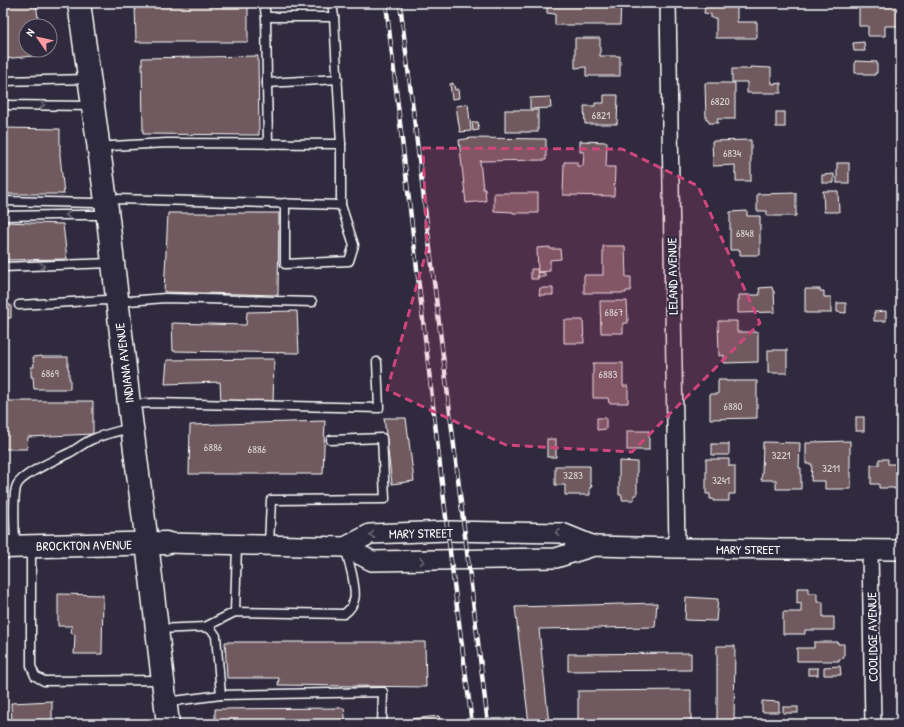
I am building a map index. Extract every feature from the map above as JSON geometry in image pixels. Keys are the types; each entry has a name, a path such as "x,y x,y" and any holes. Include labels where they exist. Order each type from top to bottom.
{"main road":[{"name":"INDIANA AVENUE","path":"79,3 88,79 88,106 99,149 102,206 112,263 132,428 156,543 157,630 168,724"},
{"name":"BROCKTON AVENUE","path":"16,547 156,543"}],"street":[{"name":"LELAND AVENUE","path":"668,3 677,548"},
{"name":"MARY STREET","path":"345,547 370,534 448,531 562,533 594,546"},
{"name":"MARY STREET","path":"156,543 345,547 372,561 556,558 594,546 901,550"},
{"name":"COOLIDGE AVENUE","path":"870,550 873,724"}],"lane":[{"path":"264,3 266,17 268,144"},
{"path":"285,203 285,264 349,261 354,245 341,205 341,144 332,3"},
{"path":"266,17 334,17"},
{"path":"3,81 88,79"},
{"path":"267,82 338,79"},
{"path":"3,105 88,106"},
{"path":"99,149 111,146 167,144 341,144"},
{"path":"3,216 60,215 102,206 117,199 341,205"},
{"path":"3,201 102,206"},
{"path":"3,267 112,263"},
{"path":"19,306 106,300 129,301 165,298 312,302"},
{"path":"129,404 379,408 377,362"},
{"path":"132,428 92,439 27,475 18,483 15,496 16,547 31,666 36,676 44,681 162,680"},
{"path":"269,545 271,500 385,499 382,438 331,440"},
{"path":"235,612 237,545"},
{"path":"157,630 205,627 235,612 344,614 350,610 354,603 356,590 345,547"},
{"path":"205,627 212,630 216,636 221,695"},
{"path":"165,702 221,695 382,692 382,724"}],"highlighted area":[{"path":"423,148 622,149 698,186 760,323 632,452 506,445 387,390 427,249"}],"building":[{"path":"3,3 36,3 38,18 18,18 18,58 3,59"},
{"path":"135,3 248,3 248,42 136,42"},
{"path":"547,3 621,3 620,25 555,25 555,14 547,13"},
{"path":"709,3 737,3 737,22 757,22 757,38 716,38 716,18 711,18 711,14 704,13 705,6 709,6"},
{"path":"859,3 901,3 901,25 885,26 885,36 868,36 868,26 859,26"},
{"path":"575,38 600,38 600,56 620,56 620,76 586,76 586,67 575,68"},
{"path":"864,42 865,51 854,51 853,43"},
{"path":"258,56 259,135 143,134 142,58"},
{"path":"855,61 877,62 877,73 875,73 875,75 864,75 864,73 855,73"},
{"path":"750,67 771,68 772,84 781,83 781,93 747,93 747,82 732,82 732,69 750,69"},
{"path":"453,83 455,90 458,89 459,98 452,99 450,84"},
{"path":"705,83 735,83 735,119 717,119 718,123 709,123 708,119 706,119"},
{"path":"604,95 618,95 617,124 585,124 584,106 595,106 595,103 604,103"},
{"path":"550,97 551,108 530,109 530,98"},
{"path":"468,104 471,131 460,132 456,106"},
{"path":"505,110 538,110 538,132 505,132"},
{"path":"776,112 785,112 785,127 776,127"},
{"path":"472,122 478,122 479,130 473,131"},
{"path":"3,128 60,129 60,155 64,194 3,194"},
{"path":"472,138 546,139 546,160 480,161 486,201 466,203 459,140"},
{"path":"751,140 751,181 736,181 735,165 713,166 712,141"},
{"path":"580,141 607,142 606,167 615,167 614,196 563,195 564,162 577,162 577,166 583,166 584,152 580,152"},
{"path":"837,163 849,163 849,183 837,183"},
{"path":"834,174 834,183 822,183 822,175"},
{"path":"823,191 838,191 839,212 824,212"},
{"path":"494,193 538,193 538,213 494,211"},
{"path":"796,193 796,216 767,216 767,211 757,211 757,194"},
{"path":"747,211 747,216 760,216 760,255 740,255 740,250 730,250 730,212"},
{"path":"168,213 279,213 278,295 164,292"},
{"path":"4,222 63,224 67,259 4,260"},
{"path":"603,246 625,246 626,277 631,277 631,291 626,291 626,293 584,293 584,275 603,275"},
{"path":"550,247 550,249 560,249 561,259 550,260 550,271 538,272 537,248"},
{"path":"531,269 537,269 538,279 531,279"},
{"path":"538,272 545,273 545,277 538,277"},
{"path":"3,280 6,280 7,305 11,305 11,318 7,318 7,329 3,329"},
{"path":"772,287 774,291 775,312 738,313 739,295 760,295 759,288"},
{"path":"540,288 553,288 553,295 539,295"},
{"path":"805,289 820,289 820,291 824,291 824,297 831,297 831,313 805,313"},
{"path":"600,301 627,301 628,323 623,323 623,333 601,333"},
{"path":"837,303 846,303 846,313 837,312"},
{"path":"297,311 299,353 173,351 172,323 246,325 247,312"},
{"path":"886,311 886,321 874,321 874,312"},
{"path":"564,320 583,320 584,343 564,343"},
{"path":"718,321 737,321 737,332 758,332 758,362 724,363 724,355 719,356"},
{"path":"768,350 787,350 787,373 768,373"},
{"path":"33,357 68,357 70,389 34,389 33,377 31,377 31,367 34,367"},
{"path":"274,359 273,405 221,402 220,382 165,384 167,360"},
{"path":"593,363 623,363 623,386 628,386 628,403 609,403 608,398 593,398"},
{"path":"718,380 757,381 757,418 710,419 710,394 718,394"},
{"path":"3,401 93,401 93,434 28,437 27,449 3,449"},
{"path":"856,417 864,417 864,431 856,431"},
{"path":"384,418 406,418 414,481 392,484"},
{"path":"597,418 606,418 606,429 597,430"},
{"path":"325,421 323,474 189,474 190,425"},
{"path":"627,431 649,431 649,450 627,450"},
{"path":"547,439 556,439 556,457 547,457"},
{"path":"850,441 851,489 825,489 825,481 811,481 812,464 806,464 806,443"},
{"path":"763,442 800,443 799,468 801,468 801,489 776,489 776,480 761,480"},
{"path":"712,444 729,444 729,455 712,455"},
{"path":"706,459 729,459 729,466 735,466 735,494 729,494 729,501 713,501 713,499 710,499 710,494 706,494"},
{"path":"879,459 888,459 888,464 901,464 901,489 879,488 879,484 871,484 871,465 879,465"},
{"path":"619,461 637,462 637,495 634,495 634,500 622,500 622,495 619,495"},
{"path":"555,466 590,466 590,484 592,487 590,487 590,495 565,495 565,485 555,485"},
{"path":"797,588 808,588 808,593 817,593 817,602 823,602 823,617 834,617 834,630 805,630 805,634 783,634 783,612 801,612 801,603 797,604"},
{"path":"58,594 103,595 102,654 74,654 75,635 71,632 72,626 58,626"},
{"path":"686,597 718,599 716,621 685,620"},
{"path":"657,603 655,627 539,629 549,724 529,724 515,607"},
{"path":"225,642 425,642 426,687 278,685 279,678 227,678"},
{"path":"814,642 838,642 838,644 844,644 844,658 839,659 839,661 797,661 797,648 814,648"},
{"path":"717,646 735,646 734,724 717,724"},
{"path":"691,653 691,670 568,671 568,654"},
{"path":"840,666 841,675 824,675 824,667"},
{"path":"808,668 818,668 818,675 808,675"},
{"path":"691,690 691,724 578,724 578,691"},
{"path":"52,701 52,724 12,724 11,703"},
{"path":"762,701 779,702 779,712 762,712"},
{"path":"783,707 798,707 798,713 783,713"},
{"path":"344,708 346,724 215,724 215,709"},
{"path":"439,716 440,724 411,724 411,719"},
{"path":"764,721 783,721 783,724 763,724"}],"railway":[{"path":"386,3 451,560 472,724"},
{"path":"400,3 488,724"}]}
